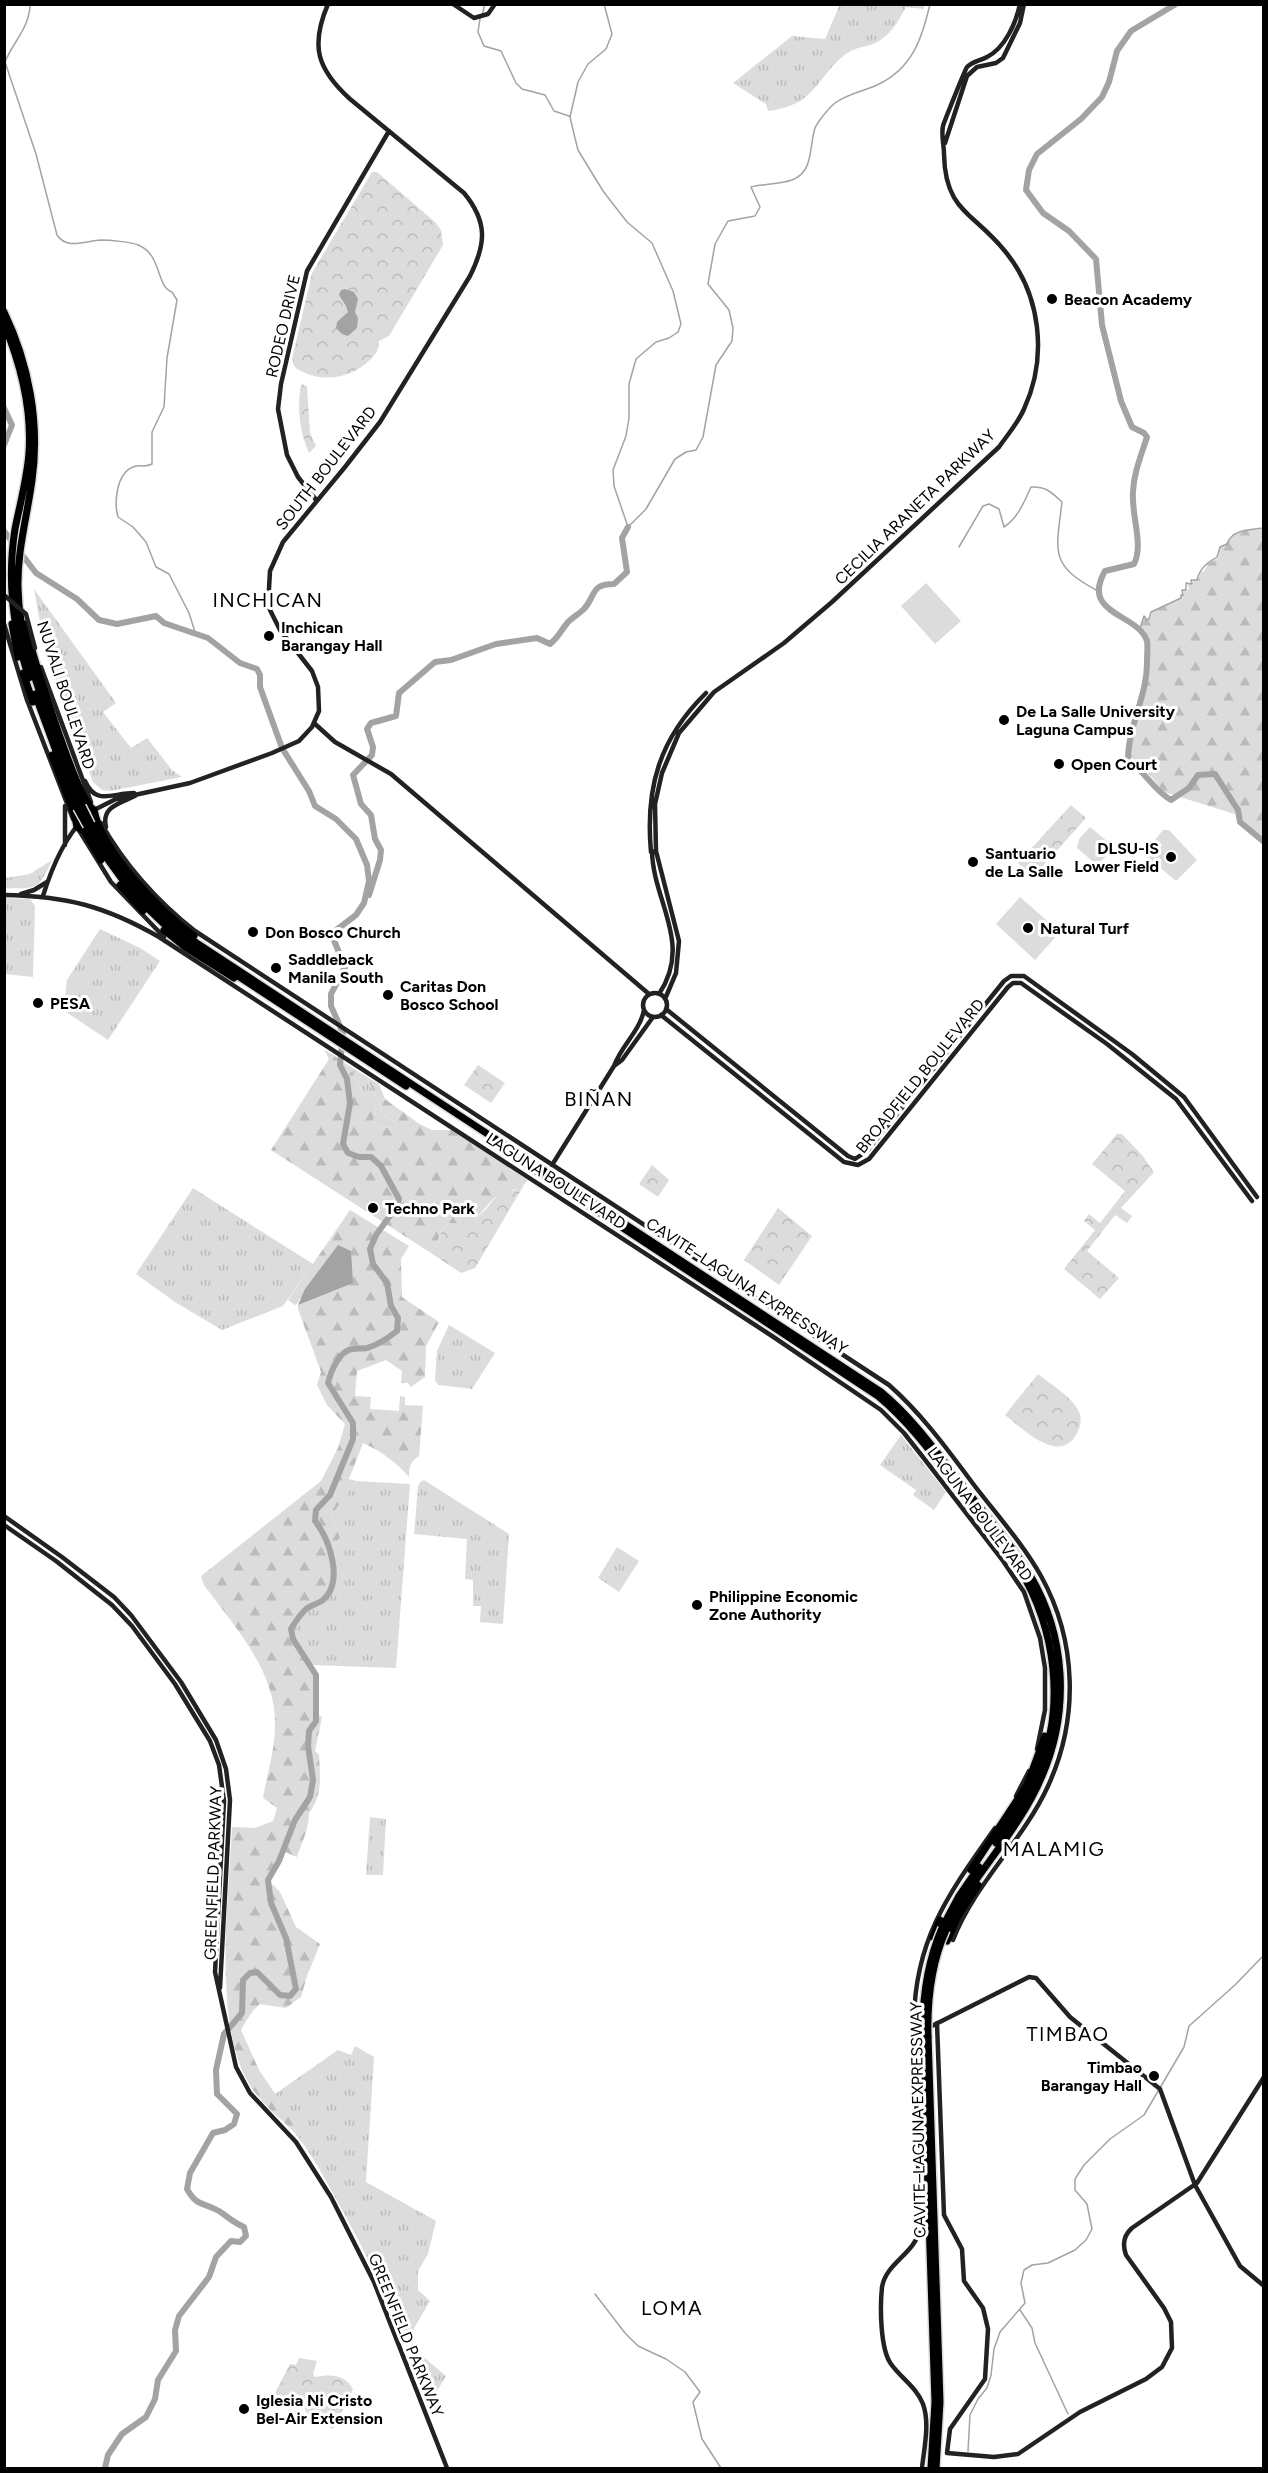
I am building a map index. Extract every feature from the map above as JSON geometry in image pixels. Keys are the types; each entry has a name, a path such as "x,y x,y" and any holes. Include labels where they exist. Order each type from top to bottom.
{"highway":[{"name":"CAVITE–LAGUNA EXPRESSWAY","path":"4,312 22,359 32,411 34,459 18,565 20,623 28,660 80,807"},
{"name":"CAVITE–LAGUNA EXPRESSWAY","path":"4,324 22,379 29,424 28,462 12,556 12,588 24,661 80,807 89,825 121,871 157,911 198,944 260,988 690,1268 893,1408 1010,1555 1045,1614 1050,1630 1057,1708 1051,1752 1038,1785 1024,1811 964,1898 932,1974 928,2001 925,2036 934,2391 931,2469"},
{"path":"12,588 12,633 17,654 77,827 84,831 126,893 171,937 225,974 260,988"},
{"path":"18,599 40,679 80,787 88,806 94,810 96,822 112,849 147,893 191,934 231,961 260,988"},
{"path":"931,1935 954,1894 1027,1785 1057,1708"},
{"name":"CAVITE–LAGUNA EXPRESSWAY","path":"925,2036 940,2402 936,2469"}],"main road":[{"name":"SOUTH BOULEVARD","path":"314,723 320,701 316,681 312,671 280,630 268,606 270,571 280,546 380,422 470,276 482,245 481,223 471,202 430,163 339,89 326,73 317,47 318,30 328,4"},
{"path":"453,4 474,18 490,12 495,4"},
{"path":"944,148 943,126 963,73 973,62 995,52 1005,40 1015,21 1020,4"},
{"path":"944,148 967,76 977,67 996,63 1003,58 1020,23 1024,4"},
{"name":"RODEO DRIVE","path":"317,501 298,477 287,455 278,409 281,384 307,271 389,131"},
{"name":"CECILIA ARANETA PARKWAY","path":"665,999 676,973 679,941 655,843 656,804 660,782 675,740 689,719 720,687 784,643 842,593 999,447 1024,410 1037,372 1038,334 1033,304 1012,259 964,212 956,201 946,179 944,148"},
{"name":"NUVALI BOULEVARD","path":"4,595 26,614 35,648 94,810"},
{"path":"4,624 17,672 64,800 77,827"},
{"path":"659,994 669,974 673,943 651,852 650,803 659,764 674,729 706,693"},
{"path":"42,896 69,840 77,827 94,810 116,799 192,782 291,746 305,735 314,723 336,742 391,774 649,994 659,994 665,999 666,1009 661,1015 653,1017 622,1060 614,1066"},
{"path":"74,760 90,791 95,795 143,793"},
{"path":"110,839 105,822 107,812 116,805 143,793"},
{"path":"64,800 67,820 64,849"},
{"name":"LAGUNA BOULEVARD","path":"94,810 110,839 141,880 185,923 552,1165 860,1364 897,1392 956,1461 1022,1547 1042,1578 1060,1621 1068,1658 1070,1699 1064,1741 1044,1796 947,1935"},
{"name":"LAGUNA BOULEVARD","path":"77,827 118,890 171,944"},
{"path":"69,840 83,839"},
{"name":"CECILIA ARANETA PARKWAY","path":"651,852 655,843"},
{"path":"15,895 34,890 47,882"},
{"name":"LAGUNA BOULEVARD","path":"4,895 42,896 92,905 171,944 851,1387 881,1410 904,1433 1022,1589 1040,1638 1046,1677 1044,1716 1035,1754 1015,1797 951,1891 931,1935 917,1980 914,2035 920,2230 912,2248 887,2274 883,2283 882,2296 883,2343 886,2356 917,2393 924,2408 922,2469"},
{"name":"BROADFIELD BOULEVARD","path":"666,1009 848,1156 855,1158 867,1151 1004,981 1014,975 1027,977 1048,995 1132,1054 1184,1097 1257,1197"},
{"name":"BROADFIELD BOULEVARD","path":"661,1015 844,1162 858,1166 869,1159 1008,987 1016,982 1024,985 1107,1044 1176,1099 1252,1201"},
{"path":"552,1165 640,1021 644,1010 643,1002 649,994"},
{"path":"644,1010 653,1017"},
{"name":"GREENFIELD PARKWAY","path":"4,1516 62,1557 114,1598 131,1615 182,1682 216,1740 226,1768 231,1800 220,1997"},
{"name":"GREENFIELD PARKWAY","path":"4,1525 56,1561 118,1611 175,1684 210,1742 219,1765 224,1801 215,1971 236,2067 250,2093 307,2157 360,2252 378,2292 447,2469"},
{"path":"931,1935 947,1935"},
{"path":"914,2035 1033,1977 1070,2017 1159,2089 1195,2185 1240,2266 1263,2286"},
{"path":"937,2023 944,2215 962,2249 964,2281 983,2308 988,2330 985,2379 950,2429 947,2453 994,2457 1018,2454 1080,2412 1146,2379 1162,2367 1172,2348 1171,2322 1164,2308 1127,2257 1124,2242 1127,2233 1195,2185 1263,2077"}],"green space":[{"path":"840,4 924,5 924,9 906,7 893,28 884,37 873,44 847,53 836,62 806,97 797,103 768,111 766,104 733,83 792,36 825,39"},
{"path":"372,172 377,172 435,222 441,230 443,245 389,336 379,341 377,351 368,362 352,373 342,376 312,376 297,368 292,359 312,273"},
{"path":"301,384 307,386 310,433 316,446 309,453 300,419"},
{"path":"1264,529 1263,839 1242,821 1241,816 1164,792 1144,768 1128,754 1144,678 1147,641 1140,630 1144,617 1147,620 1150,619 1152,612 1184,597 1183,590 1187,591 1189,588 1187,584 1198,580 1208,564 1218,558 1220,548 1236,533"},
{"path":"926,583 961,621 935,644 901,606"},
{"path":"34,589 116,703 103,712 131,748 147,738 172,770 182,777 110,791 102,790 93,782 45,651"},
{"path":"1071,805 1086,818 1033,877 1018,863"},
{"path":"1090,827 1108,842 1107,855 1097,865 1077,848 1079,839"},
{"name":"DLSU-IS Lower Field","path":"1163,830 1169,830 1197,860 1176,881 1144,854"},
{"path":"52,860 44,877 35,886 5,888 5,878 30,874"},
{"name":"Natural Turf","path":"1020,897 1060,932 1035,960 996,924"},
{"path":"5,898 30,899 35,906 33,977 5,974"},
{"path":"100,929 140,948 160,961 108,1040 63,1010 67,980"},
{"path":"324,1049 348,1065 364,1095 376,1105 373,1122 378,1127 395,1128 398,1123 385,1116 367,1077 379,1084 385,1099 418,1123 432,1130 451,1130 528,1180 521,1187 496,1197 472,1221 459,1224 450,1223 442,1230 431,1253 271,1150 329,1059"},
{"path":"348,1065 367,1077 385,1116 398,1123 395,1128 378,1127 373,1122 376,1105 364,1095"},
{"path":"478,1065 505,1083 491,1103 464,1085"},
{"path":"1117,1134 1122,1134 1154,1172 1121,1208 1132,1216 1127,1223 1115,1215 1087,1251 1119,1278 1100,1299 1064,1269 1095,1230 1084,1221 1089,1214 1100,1223 1125,1191 1092,1164"},
{"path":"652,1165 669,1180 658,1197 639,1184"},
{"path":"501,1185 508,1186 513,1191 524,1185 475,1268 461,1273 431,1253 445,1227 450,1223 465,1223 477,1217 497,1196 496,1191"},
{"path":"193,1188 313,1264 283,1306 222,1330 175,1302 136,1274"},
{"path":"778,1208 812,1236 779,1285 744,1260"},
{"path":"350,1210 409,1246 401,1259 402,1297 439,1322 426,1346 425,1377 411,1387 408,1383 401,1383 402,1371 386,1360 357,1371 355,1396 371,1397 370,1409 399,1411 400,1396 405,1397 405,1405 423,1406 419,1456 411,1465 409,1477 388,1457 363,1443 349,1479 356,1481 332,1515 340,1537 330,1554 334,1578 330,1591 322,1601 307,1609 291,1629 293,1639 316,1675 316,1715 322,1717 315,1751 319,1755 320,1785 317,1799 309,1813 307,1830 297,1857 283,1851 268,1880 280,1892 296,1927 320,1944 301,1997 286,2008 260,2004 241,2030 259,2070 299,2129 292,2130 253,2090 240,2065 227,2000 226,1926 232,1827 255,1828 273,1821 277,1808 263,1798 274,1744 274,1706 269,1687 252,1651 204,1585 201,1576 321,1481 338,1448 345,1424 327,1405 317,1385 321,1372 298,1309 298,1305 313,1298 300,1298 295,1305 288,1300"},
{"path":"449,1325 495,1353 472,1389 439,1385 435,1381 437,1351"},
{"path":"1038,1374 1074,1403 1079,1411 1081,1422 1076,1435 1069,1443 1060,1446 1040,1441 1005,1415"},
{"path":"901,1435 946,1492 934,1510 913,1495 916,1490 880,1465"},
{"path":"424,1480 509,1534 503,1624 480,1622 481,1606 473,1606 473,1580 465,1579 467,1539 414,1534 418,1487"},
{"path":"356,1481 410,1484 396,1668 311,1665 293,1639 291,1629 307,1609 322,1601 334,1578 330,1554 340,1537 332,1515"},
{"path":"617,1547 639,1561 619,1592 598,1578"},
{"path":"370,1817 386,1819 383,1875 366,1875"},
{"path":"355,2046 374,2057 366,2182 436,2221 428,2254 418,2271 418,2290 430,2301 406,2342 446,2376 430,2403 427,2403 408,2350 375,2273 316,2163 292,2130 298,2129 275,2094 338,2050 351,2055"},
{"path":"299,2358 317,2361 313,2374 315,2377 337,2376 346,2380 353,2389 333,2429 308,2416 297,2394 272,2399 290,2364 296,2365"}],"shaded area":[{"path":"341,290 354,292 358,299 355,312 358,318 357,328 348,336 336,328 337,322 348,312 339,295"},
{"path":"338,1245 351,1251 353,1283 298,1305 305,1289"}],"waterway":[{"path":"30,4 24,27 5,62 36,154 57,235 61,240 71,243 101,240 126,242 146,249 155,263 163,284 177,300 167,358 164,407 152,432 152,464 135,466 127,471 120,482 116,504 118,517 133,527 146,542 156,567 169,574 189,613 195,632"},
{"path":"482,15 485,4"},
{"path":"604,4 612,34 606,49 588,64 578,82 570,117 574,134 578,150 603,191 627,222 652,243 673,291 681,324 678,332 656,342 636,359 629,384 629,418 626,436 613,470 614,486 628,527 646,509 675,459 686,452 696,450 703,437 716,365 732,341 733,328 729,310 708,284 715,244 728,221 755,216 760,207 751,187 792,180 804,171 810,158 815,128 835,103 877,85 899,71 914,52 930,4"},
{"path":"1176,4 1131,31 1117,51 1109,82 1102,97 1081,119 1037,154 1029,170 1026,190 1043,213 1069,231 1096,259 1102,325 1121,401 1132,427 1147,437 1136,471 1133,491 1138,539 1137,556 1134,564 1105,571 1099,585 1100,597 1105,605 1133,624 1142,632 1147,641 1146,673 1131,735 1128,760 1171,800 1189,788 1198,775 1215,774 1238,810 1240,822 1264,842"},
{"path":"480,19 478,32 484,46 501,51 516,83 522,89 545,95 554,111 569,116"},
{"path":"4,408 12,425 4,445"},
{"path":"959,547 983,506 989,504 999,509 1004,527 1017,514 1031,487 1044,489 1062,502 1058,545 1063,565 1082,582 1098,591"},
{"path":"369,895 381,850 375,839 371,815 361,804 353,775 372,755 373,747 367,729 371,723 396,716 399,693 435,662 451,660 496,644 537,638 550,644 568,622 584,609 597,588 614,584 627,572 622,538 628,527"},
{"path":"1139,631 1144,616 1147,620 1149,619 1151,612 1183,596 1182,590 1186,590 1186,583 1192,584 1191,580 1197,580 1203,568 1217,557 1220,547 1227,544 1233,535 1242,531 1264,528"},
{"path":"4,531 36,573 77,599 99,620 117,624 156,616 164,623 208,638 240,663 257,669 260,675 260,687 282,748 309,791 315,806 336,819 356,839 367,865 369,881 364,903 356,915 335,931 333,938 345,967 331,994 331,1006 343,1033 340,1065 347,1079 350,1103 343,1144 348,1153 359,1157 371,1157 381,1166 399,1199 397,1206 376,1235 370,1249 373,1264 387,1283 391,1306 398,1318 397,1331 371,1347 352,1349 343,1353 331,1373 328,1383 353,1423 353,1439 330,1495 316,1510 315,1521 330,1550 334,1572 333,1583 323,1600 306,1609 291,1629 293,1639 316,1675 316,1721 309,1731 308,1746 313,1780 310,1797 295,1820 279,1861 268,1880 271,1903 286,1938 296,1989 290,1996 280,1995 257,1972 250,1973 243,1980 242,2013 224,2034 216,2070 217,2094 237,2114 234,2124 225,2130 213,2133 190,2173 187,2189 197,2201 219,2211 244,2227 246,2236 240,2242 231,2241 216,2257 209,2277 179,2316 175,2330 176,2351 158,2380 155,2399 146,2417 122,2434 108,2455 105,2468"},
{"path":"968,2451 970,2415 987,2388 994,2349 1000,2332 1025,2303 1021,2283 1024,2270 1032,2265 1048,2263 1075,2250 1086,2240 1092,2229 1087,2204 1075,2190 1075,2179 1084,2165 1110,2139 1144,2115 1184,2047 1189,2026 1235,1985 1264,1955"},
{"path":"595,2294 638,2346 666,2359 685,2372 700,2392 693,2402 702,2439 721,2468"},
{"path":"1020,2310 1032,2328 1035,2343 1068,2414"}],"place":[{"name":"Beacon Academy","path":"1052,299"},
{"name":"Inchican Barangay Hall","path":"269,636"},
{"name":"De La Salle University Laguna Campus","path":"1004,720"},
{"name":"Open Court","path":"1059,764"},
{"name":"DLSU-IS Lower Field","path":"1171,857"},
{"name":"Santuario de La Salle","path":"973,862"},
{"name":"Natural Turf","path":"1028,928"},
{"name":"Don Bosco Church","path":"253,932"},
{"name":"Saddleback Manila South","path":"276,968"},
{"name":"Caritas Don Bosco School","path":"388,995"},
{"name":"PESA","path":"38,1003"},
{"name":"Techno Park","path":"373,1208"},
{"name":"Philippine Economic Zone Authority","path":"697,1605"},
{"name":"Timbao Barangay Hall","path":"1154,2076"},
{"name":"Iglesia Ni Cristo Bel-Air Extension","path":"244,2409"}],"district":[{"name":"INCHICAN","path":"268,600"},
{"name":"BIÑAN","path":"599,1099"},
{"name":"MALAMIG","path":"1054,1849"},
{"name":"TIMBAO","path":"1068,2034"},
{"name":"LOMA","path":"672,2308"}]}
